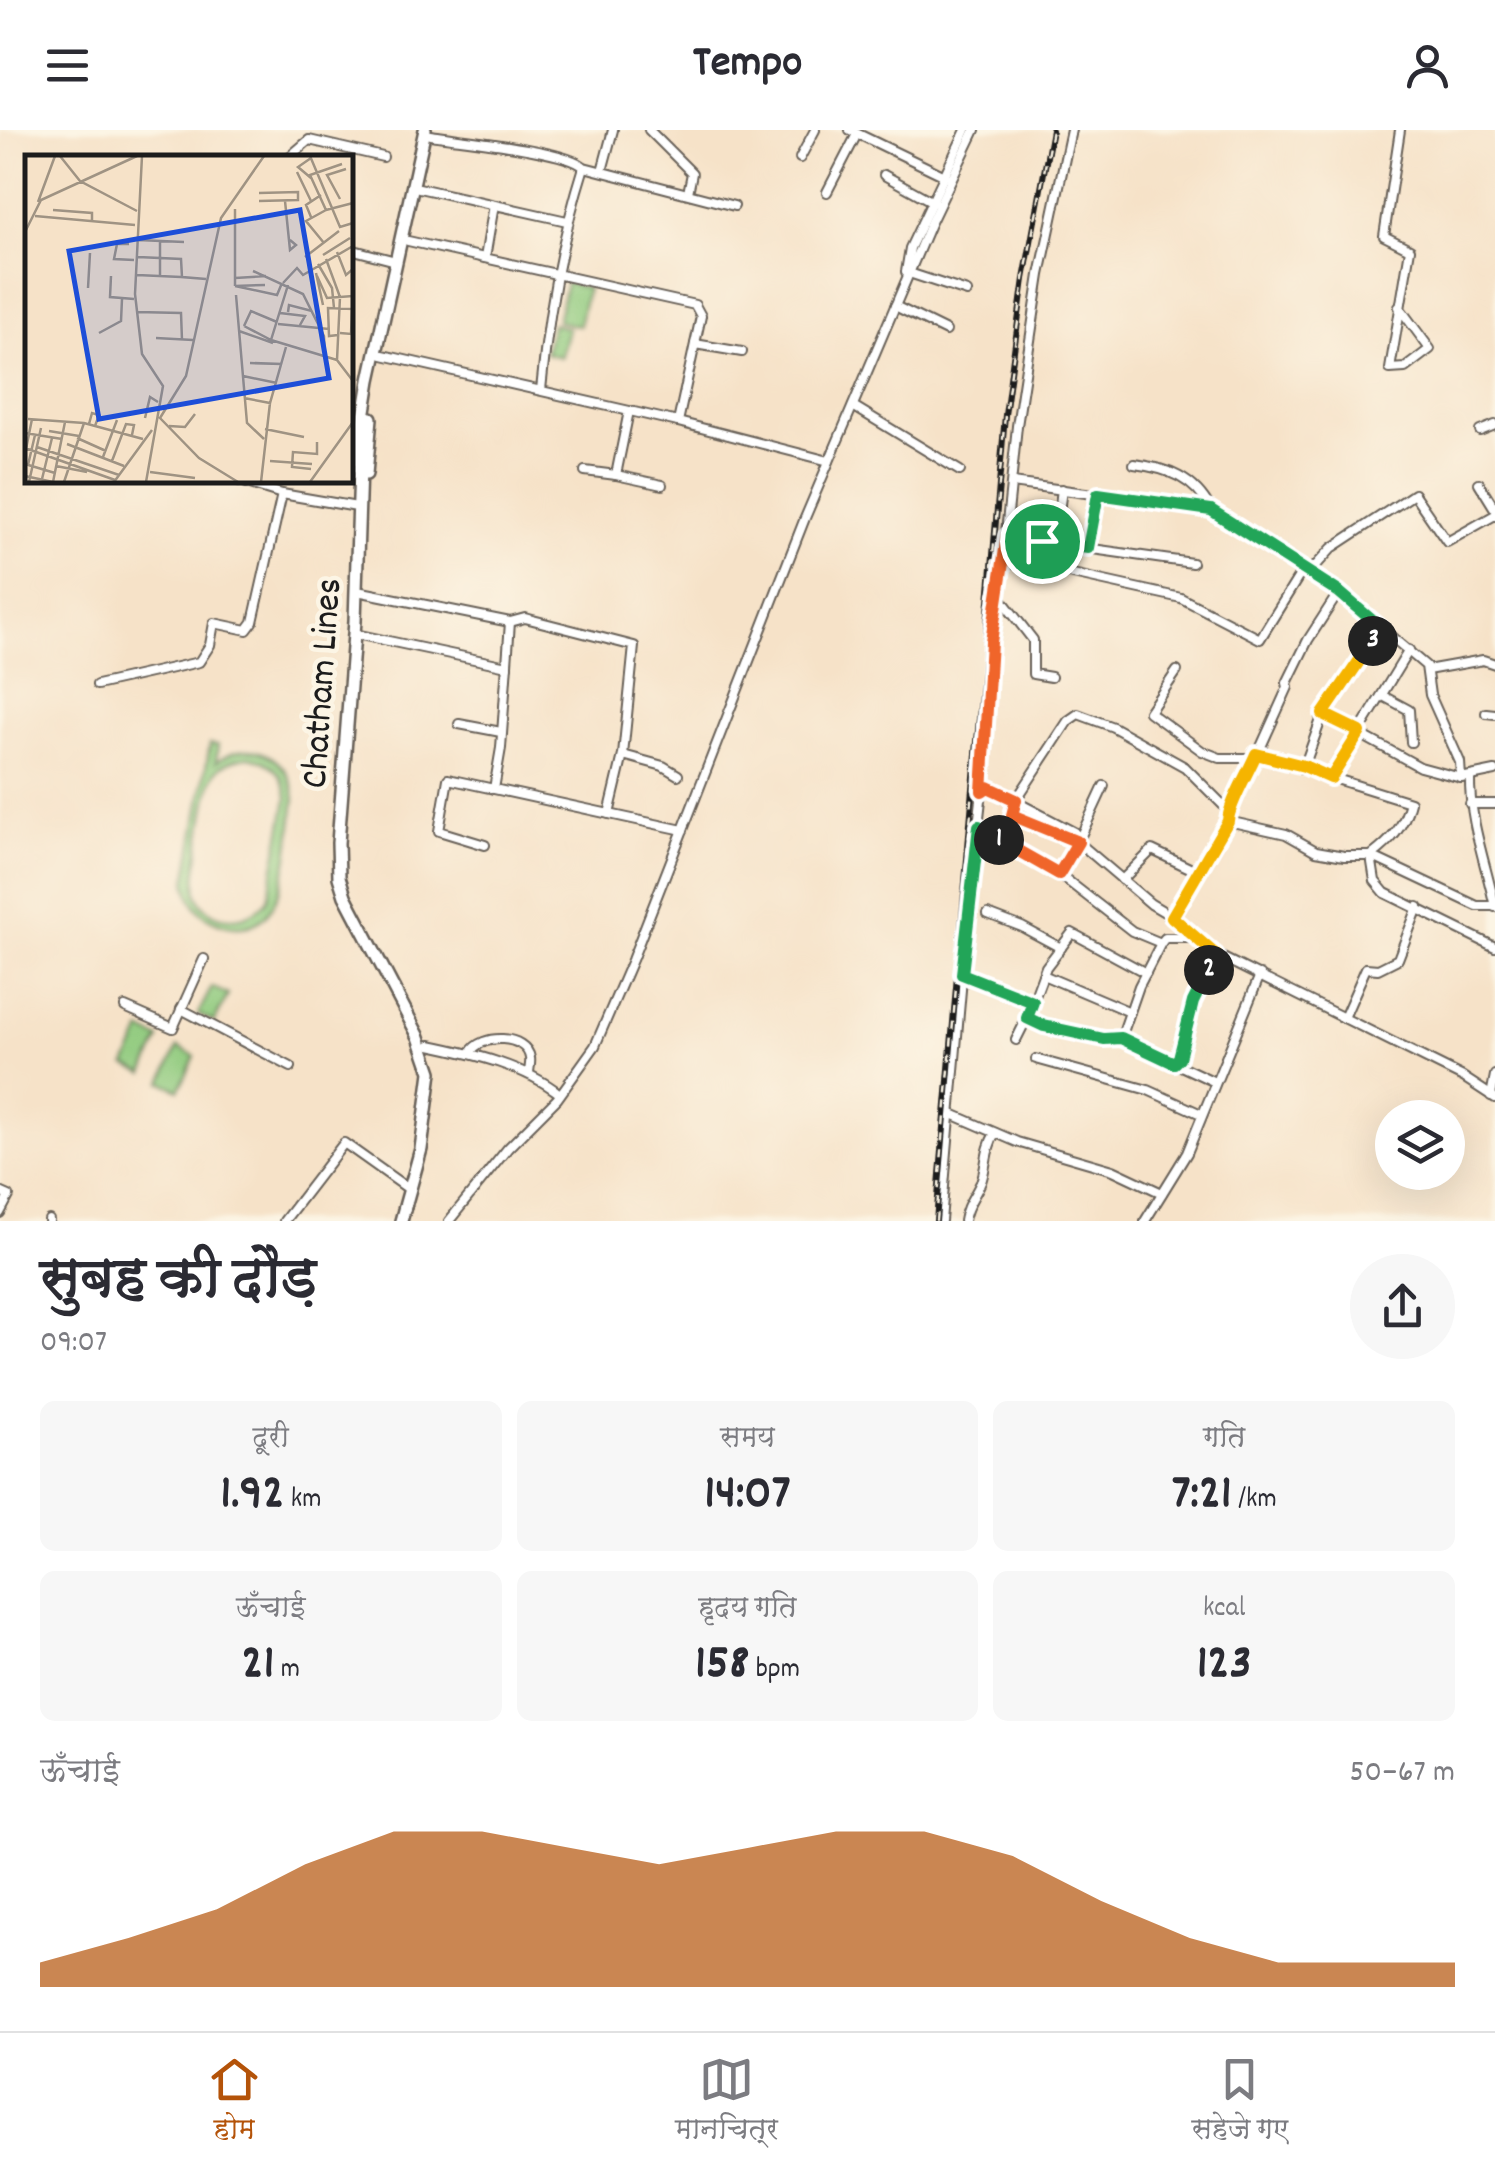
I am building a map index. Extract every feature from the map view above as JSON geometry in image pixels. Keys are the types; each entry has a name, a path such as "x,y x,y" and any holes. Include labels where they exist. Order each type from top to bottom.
{"highway":[{"name":"Chatham Lines","path":"401,1221 429,1102 432,1072 419,1037 356,922 338,865 367,458 383,355 429,132"},
{"name":"Chatham Lines","path":"409,1221 426,1159 438,1087 437,1064 361,914 346,874 344,850 362,592 358,508 361,436 396,261 429,132"}],"street":[{"path":"602,170 613,130"},
{"path":"649,130 692,173 688,193"},
{"path":"800,158 815,130"},
{"path":"907,277 910,248 966,130"},
{"path":"450,1221 508,1148 560,1094 595,1046 829,461 907,277 976,130"},
{"path":"941,1221 979,826 991,642 1040,274 1070,130"},
{"path":"1399,307 1430,349 1404,368 1390,370 1394,332 1410,249 1384,236 1400,130"},
{"path":"429,132 557,155 578,161 584,167 734,206"},
{"path":"828,192 853,132 945,176"},
{"path":"292,155 309,140 383,158"},
{"path":"541,390 546,327 556,274 584,167"},
{"path":"884,176 933,202"},
{"path":"419,188 568,221"},
{"path":"485,258 494,204"},
{"path":"408,241 695,305 701,316 678,422"},
{"path":"352,250 396,261"},
{"path":"907,277 967,292"},
{"path":"895,306 946,331"},
{"path":"695,344 742,352"},
{"path":"383,355 678,422 829,461"},
{"path":"853,406 960,471"},
{"path":"616,475 629,411"},
{"path":"1480,430 1495,425"},
{"path":"1134,464 1169,470 1202,493 1211,510"},
{"path":"585,471 662,485"},
{"path":"243,482 282,494 358,508"},
{"path":"1003,562 1182,598 1260,639 1307,570 1332,548 1414,494 1447,542 1495,512 1478,483"},
{"path":"1012,484 1211,510 1339,592 1409,650 1427,670 1430,695 1466,777 1495,906 1477,906 1371,856 1316,851 1286,834 1228,821"},
{"path":"1055,542 1062,489"},
{"path":"97,685 199,662 210,646 214,623 247,630 253,622 282,494"},
{"path":"1088,548 1098,494"},
{"path":"1007,536 1192,563"},
{"path":"362,592 510,622 526,618 634,646 623,756 610,814"},
{"path":"1172,917 1228,821 1228,810 1241,791 1308,640 1339,592"},
{"path":"998,594 1033,640 1033,674 1052,677"},
{"path":"494,789 510,622"},
{"path":"1304,766 1323,714 1382,629"},
{"path":"360,635 507,666"},
{"path":"1331,778 1409,650"},
{"path":"1427,670 1483,660 1495,664"},
{"path":"1177,671 1149,712 1202,752 1220,758 1256,756 1304,766 1410,802 1391,842 1371,856"},
{"path":"1383,696 1409,710 1411,742"},
{"path":"1228,810 1186,767 1113,727 1078,714 1068,720 1016,800 1012,815 1078,842 1216,955 1462,1077 1493,1097 1495,1074"},
{"path":"1323,714 1420,766 1466,777 1495,771"},
{"path":"459,724 502,732"},
{"path":"623,756 663,766 678,775"},
{"path":"486,845 440,833 448,778 683,830"},
{"path":"1059,874 1104,786"},
{"path":"982,791 988,787 1016,800 1074,832 1078,842"},
{"path":"1470,804 1495,804"},
{"path":"979,826 1059,874 1132,931 1161,943"},
{"path":"1122,880 1152,850 1198,872"},
{"path":"1371,856 1376,880 1385,893 1495,946"},
{"path":"1344,1018 1366,968 1378,969 1398,960 1418,907"},
{"path":"988,914 1022,926 1061,948"},
{"path":"1016,1040 1044,975 1072,932 1146,974"},
{"path":"1121,1038 1164,938 1199,938"},
{"path":"1174,1063 1179,1058 1193,1002 1216,955"},
{"path":"125,1008 173,1028 204,959"},
{"path":"962,974 1033,1002"},
{"path":"1044,975 1130,1012"},
{"path":"1145,1221 1187,1153 1260,975"},
{"path":"181,1009 291,1067"},
{"path":"1027,1018 1044,1026 1104,1039 1121,1038 1216,1082"},
{"path":"470,1053 474,1046 489,1038 508,1040 526,1049 531,1059 529,1074"},
{"path":"430,1045 470,1053 529,1074 560,1094"},
{"path":"1036,1059 1148,1090 1202,1114"},
{"path":"952,1114 995,1134 1112,1170 1162,1193"},
{"path":"964,1221 966,1207 981,1181 988,1143 995,1134"},
{"path":"284,1221 344,1143 410,1190"},
{"path":"0,1192 9,1196 0,1213"}],"green space":[{"path":"566,283 587,288 579,326 557,321"},
{"path":"552,324 568,328 561,357 545,353"},
{"path":"210,744 218,745 216,762 242,750 267,755 278,762 292,784 295,799 287,864 272,907 259,921 241,927 218,923 196,907 186,882","holes":["238,759 256,759 270,765 280,776 287,798 268,899 252,913 222,917 204,907 198,897 199,855 208,797 215,774 222,767"]},
{"path":"212,987 228,995 214,1022 198,1014"},
{"path":"142,1031 160,1039 144,1073 126,1065"},
{"path":"178,1047 195,1056 179,1090 162,1082"}],"railway":[{"path":"936,1221 1005,415 1024,279 1052,130"}],"route":[{"path":"1098,494 1211,510 1339,592 1382,629 1323,714 1360,732 1331,778 1304,766 1256,754 1241,791 1228,810 1228,821 1172,917 1216,955 1198,989 1179,1058 1174,1063 1121,1038 1104,1039 1044,1026 1027,1018 1033,1002 962,974 979,826 1059,874 1078,842 1012,815 1016,800 988,787 982,791 991,642 1007,536 1042,541 1088,548 1098,494"}]}
